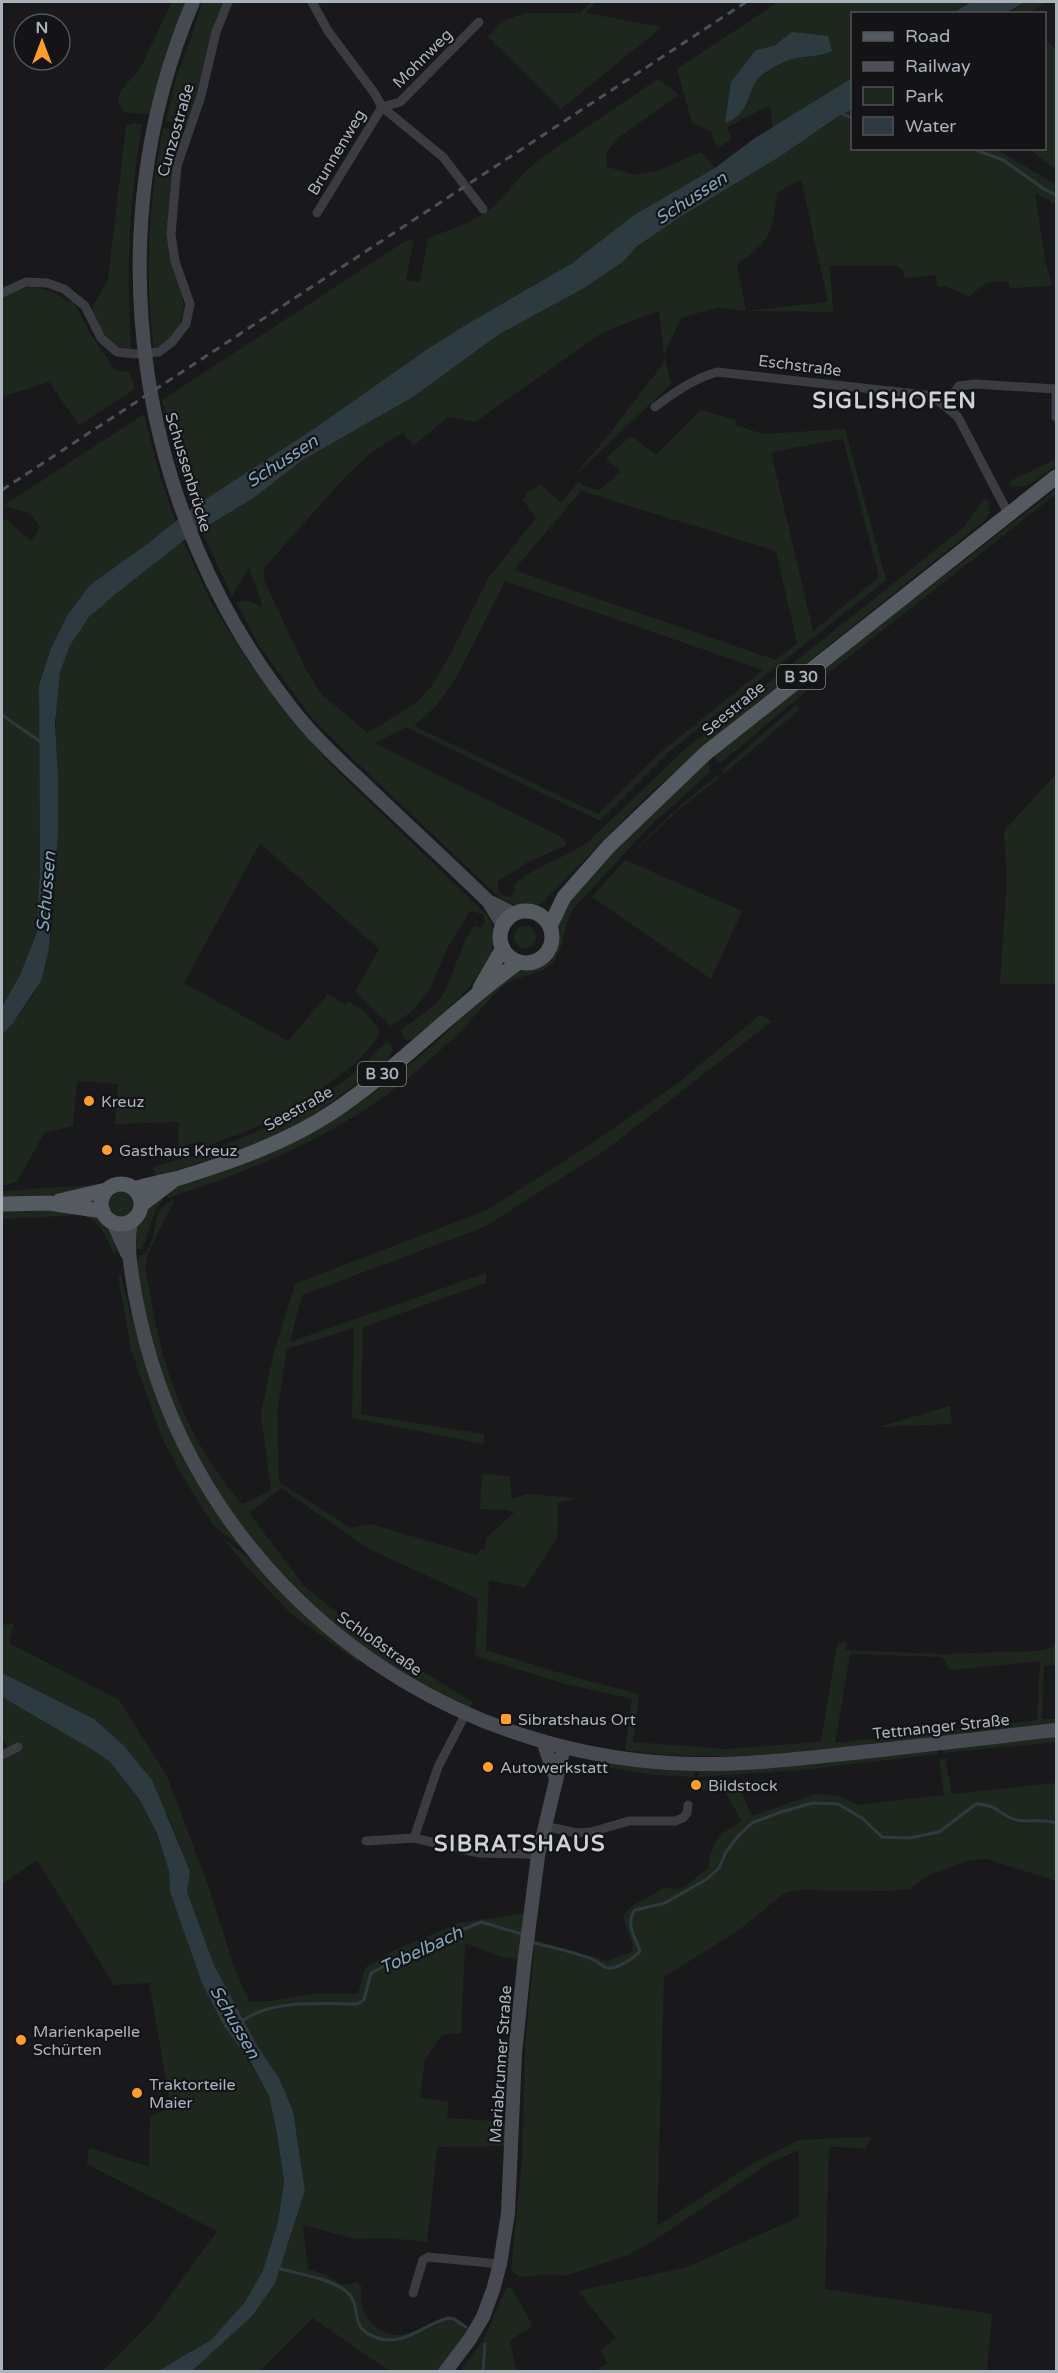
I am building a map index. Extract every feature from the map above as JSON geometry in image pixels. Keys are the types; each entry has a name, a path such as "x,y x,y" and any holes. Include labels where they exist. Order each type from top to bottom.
{"main road":[{"name":"Seestraße","path":"134,1189 176,1179 278,1141 333,1112 407,1055 477,993 519,962 534,962 546,955 552,941 550,926 564,897 619,836 706,753 1056,477"},
{"name":"Seestraße","path":"477,993 502,948 501,932 509,919 528,911 535,912 564,897"},
{"path":"535,912 550,926"},
{"path":"502,948 512,959 519,962"},
{"name":"Seestraße","path":"141,1206 176,1179"},
{"path":"2,1203 49,1203 106,1190 119,1184 134,1189 141,1206 136,1217 126,1223 49,1203"},
{"path":"106,1190 101,1202 108,1217"}],"street":[{"name":"Schussenbrücke","path":"194,2 172,58 158,106 145,174 139,249 141,323 153,409 170,475 197,551 234,622 294,711 347,767 509,919"},
{"name":"Cunzostraße","path":"2,293 26,282 47,283 64,289 85,306 101,338 117,351 135,354 159,352 172,342 186,324 189,304 175,261 171,234 177,166 201,96 216,32 228,2"},
{"path":"312,2 328,31 375,94 381,107 443,157 483,209"},
{"name":"Mohnweg","path":"381,107 400,102 479,22"},
{"name":"Brunnenweg","path":"317,213 381,107"},
{"name":"Eschstraße","path":"655,407 684,385 717,372 927,395 948,407 958,417 1010,515"},
{"path":"948,407 952,395 959,386 975,384 1056,389 1056,417"},
{"name":"Schloßstraße","path":"108,1217 129,1258"},
{"name":"Schloßstraße","path":"131,1221 129,1258 140,1320 162,1397 177,1433 207,1486 240,1535 274,1576 314,1616 351,1646 395,1677 430,1697 466,1713 564,1747 604,1755 690,1764 763,1762 830,1756"},
{"path":"414,1838 438,1767 466,1713"},
{"name":"Tettnanger Straße","path":"830,1756 1056,1730"},
{"path":"543,1741 555,1778"},
{"path":"2,1755 18,1747"},
{"name":"Mariabrunner Straße","path":"445,2372 470,2340 483,2316 500,2264 508,2213 516,2043 527,1938 538,1856 564,1747"},
{"path":"544,1827 584,1833 629,1821 675,1821 687,1813 688,1805"},
{"path":"366,1841 414,1838 479,1852 538,1856"},
{"path":"413,2293 423,2260 428,2257 500,2264"}],"green space":[{"path":"172,2 186,2 169,45 149,114 124,112 118,103 120,92 141,67"},
{"path":"202,2 223,2 217,15 189,125 166,121 177,75"},
{"path":"591,2 596,2 586,13 662,27 561,109 488,37 502,21 526,13 580,13"},
{"path":"778,2 971,2 955,12 851,12 851,79 773,128 770,105 727,127 732,139 717,148 711,132 692,123 677,69"},
{"path":"1025,2 1046,2 1031,12 1009,12"},
{"path":"1046,41 1056,49 1056,170 1030,150 1046,150"},
{"path":"658,79 679,95 619,137 606,153 607,167 637,175 658,171 701,152 715,168 634,215 571,264 429,348 315,428 192,508 162,400 404,242 414,239 406,280 420,282 428,238 468,223 495,206 523,174 541,158"},
{"path":"851,110 851,150 998,150 1056,185 1056,204 1035,193 1045,260 1052,286 1010,288 1009,282 987,282 969,296 947,287 937,286 936,275 904,278 903,270 897,266 830,266 833,312 746,311 718,307 681,318 664,355 659,311 603,332 475,422 448,417 414,445 402,433 371,453 345,477 264,568 264,580 307,672 322,695 368,733 417,702 431,687 448,659 489,577 536,518 523,500 527,493 540,484 561,503 579,481 584,486 599,490 621,472 606,458 631,436 656,455 701,410 736,420 735,425 763,434 845,429 886,580 670,751 600,821 406,727 375,743 563,838 567,845 528,862 498,881 498,891 510,897 516,889 513,886 522,879 589,841 685,749 963,528 982,501 986,499 989,503 989,514 983,522 743,714 647,796 542,903 532,906 516,905 501,899 311,717 260,647 236,602 247,600 263,608 249,567 232,596 201,530 255,497 301,461 413,397 498,335 584,288 624,261 636,247 677,219 842,114","holes":["801,179 828,302 746,311 737,265 757,249 768,235 777,193","843,439 879,577 813,631 771,452","581,491 776,551 797,643 776,660 514,570","505,581 763,670 662,751 598,814 414,726 436,706 457,676"]},
{"path":"133,123 142,125 134,181 130,236 131,349 123,348 110,341 92,308 108,279 126,126"},
{"path":"163,128 187,132 170,206 184,308 180,325 169,340 154,349 149,293 151,210"},
{"path":"33,287 51,291 75,304 89,332 115,370 129,372 135,389 79,425 49,382 2,397 2,296 14,289"},
{"path":"664,355 671,384 568,482 598,448 663,364"},
{"path":"144,414 158,469 175,521 67,616 51,648 39,685 40,869 37,932 20,975 2,1007 2,518 31,541 40,527 30,513 3,506"},
{"path":"1056,459 1056,465 1035,481 1023,486 1010,486 1010,481"},
{"path":"1056,489 1056,494 822,678 723,761 716,760 715,753"},
{"path":"183,541 213,606 252,667 327,761 488,916 494,933 492,950 484,967 457,1000 413,1039 405,1040 401,1030 436,1004 445,992 465,940 474,926 480,928 485,923 483,914 470,911 447,948 429,991 411,1012 391,1026 355,992 379,949 260,843 184,983 288,1041 328,994 345,1005 348,1001 365,1012 379,1030 378,1037 356,1063 300,1105 266,1123 205,1147 201,1141 178,1148 179,1122 115,1124 118,1084 77,1081 73,1126 44,1133 17,1182 2,1186 2,1034 24,1008 38,986 48,956 51,933 58,816 56,709 63,660 80,630 106,601"},
{"path":"797,704 800,709 724,774 722,770"},
{"path":"708,761 711,771 649,827 572,910 558,955 549,966 536,973 515,979 502,987 462,1030 414,1073 386,1095 328,1132 235,1174 169,1198 165,1194 191,1180 350,1109 418,1058 493,985 519,968 533,967 548,958 555,942 555,927 566,904 590,874"},
{"path":"1056,774 1056,984 1000,984 1007,879 1004,831"},
{"path":"718,775 719,778 676,812 630,855 668,817"},
{"path":"625,860 742,911 711,979 592,897"},
{"path":"525,926 533,929 536,937 533,945 525,948 517,945 514,937 517,929"},
{"path":"760,1015 772,1021 607,1149 484,1227 302,1295 290,1342 486,1273 486,1283 363,1327 361,1414 484,1434 484,1444 352,1418 354,1328 287,1349 277,1412 279,1482 351,1528 371,1524 478,1556 479,1550 485,1550 486,1538 514,1513 508,1510 480,1509 482,1474 510,1476 512,1499 527,1494 579,1498 558,1503 557,1538 525,1588 489,1580 486,1650 639,1694 633,1742 725,1749 821,1742 837,1644 847,1641 845,1650 943,1654 1037,1651 1051,1648 1056,1643 1056,1664 1044,1666 1042,1719 1056,1719 1056,1724 778,1754 687,1756 625,1750 632,1699 565,1684 475,1656 478,1599 369,1549 281,1488 249,1513 304,1586 369,1639 473,1702 470,1708 392,1667 332,1622 309,1601 246,1531 191,1448 173,1408 159,1367 136,1261 149,1247 158,1214 167,1203 175,1199 146,1261 146,1275 156,1326 171,1381 194,1434 208,1459 242,1504 271,1491 261,1414 274,1352 295,1284 487,1210 588,1146 678,1083","holes":["850,1654 942,1657 950,1670 1040,1661 1037,1720 835,1743"]},
{"path":"386,1043 390,1044 393,1050 388,1059 304,1120 260,1142 157,1178 152,1167 208,1152 294,1116 353,1074"},
{"path":"91,1185 95,1187 64,1194 2,1197 2,1191"},
{"path":"121,1188 132,1192 136,1203 132,1214 121,1218 110,1214 106,1203 110,1192"},
{"path":"162,1196 163,1200 155,1211 145,1243 142,1249 136,1249 136,1232 140,1219"},
{"path":"63,1209 96,1216 105,1222 111,1231 118,1251 113,1253 102,1230 88,1217 81,1215 2,1219 2,1210"},
{"path":"118,1275 121,1275 141,1351 153,1386 182,1453 200,1485 245,1550 214,1526 184,1479 162,1438 131,1350"},
{"path":"950,1406 952,1424 878,1427"},
{"path":"222,1537 255,1563 317,1625 359,1658 359,1663 289,1612"},
{"path":"14,1624 9,1643 119,1700 167,1776 208,1885 237,1976 250,2002 313,1994 358,1994 365,1968 395,1950 459,1923 527,1913 523,1960 499,1956 465,1943 461,2033 442,2035 425,2059 420,2098 449,2102 447,2118 508,2122 508,2146 437,2147 427,2242 389,2238 355,2239 303,2225 308,2269 326,2275 341,2284 348,2285 356,2282 362,2287 362,2307 368,2318 379,2329 392,2334 406,2334 440,2319 450,2318 459,2321 470,2330 439,2371 389,2371 313,2318 260,2371 192,2371 252,2316 305,2190 293,2111 279,2078 258,2047 214,1965 187,1892 190,1871 168,1815 94,1719 2,1673 2,1625"},
{"path":"2,1697 110,1762 140,1800 156,1834 169,1871 170,1892 202,1983 269,2096 284,2181 278,2222 263,2270 245,2302 211,2340 158,2371 103,2371 152,2321 217,2231 87,2164 89,2148 149,2167 150,2116 171,2108 149,1983 114,1985 37,1860 2,1884 2,1759 22,1750 18,1742 8,1747 2,1740"},
{"path":"1056,1736 1056,1742 943,1753 943,1749"},
{"path":"937,1750 938,1754 802,1770 698,1777 699,1769"},
{"path":"945,1758 952,1794 1056,1783 1056,1881 987,1859 969,1860 929,1875 910,1889 796,1890 783,1894 739,1930 664,1977 657,2226 752,2164 798,2140 871,2137 866,2148 829,2147 825,2289 992,2314 987,2371 595,2371 608,2363 600,2351 616,2338 578,2291 688,2267 799,2217 799,2150 768,2164 658,2238 626,2256 565,2276 553,2274 520,2277 511,2271 522,2159 525,2047 535,1940 607,1961 631,1952 633,1946 623,1916 627,1911 662,1888 681,1889 709,1868 711,1851 718,1839 742,1821 722,1787 690,1792 689,1780 737,1782 752,1816 814,1794 839,1796 857,1805 944,1795 939,1759"},
{"path":"609,1763 695,1769 694,1777 655,1775 606,1767"},
{"path":"506,2288 512,2288 533,2326 510,2340 515,2366 519,2371 460,2371 484,2339"}],"water":[{"path":"971,2 1025,2 1008,12 955,12"},
{"path":"792,32 828,36 832,51 792,59 766,72 754,85 740,113 725,123 731,82 756,50 774,46"},
{"name":"Schussen","path":"851,79 851,110 677,219 636,247 624,261 584,288 498,335 413,397 301,461 255,497 183,541 89,617 70,645 60,672 55,723 58,833 49,949 41,981 13,1023 2,1034 2,1007 20,975 37,932 40,869 39,685 51,648 67,616 90,585 146,545 192,508 315,428 429,348 571,264 634,215 715,168 755,138"},
{"name":"Schussen","path":"2,1673 94,1719 124,1746 152,1780 190,1871 187,1892 214,1965 258,2047 279,2078 293,2111 305,2190 275,2283 252,2316 192,2371 158,2371 211,2340 245,2302 263,2270 278,2222 284,2181 269,2096 251,2063 224,2026 202,1983 170,1892 169,1871 157,1834 140,1800 110,1762 2,1697"}],"waterway":[{"path":"840,113 851,118"},
{"path":"976,150 1003,160 1056,195"},
{"path":"2,715 42,743"},
{"name":"Tobelbach","path":"534,1943 587,1957 606,1968 623,1964 640,1951 631,1925 635,1910 665,1903 707,1879 719,1868 726,1852 739,1835 752,1823 813,1803 838,1804 862,1818 882,1837 909,1838 939,1832 976,1804 989,1806 1017,1820 1056,1823"},
{"name":"Tobelbach","path":"242,2021 254,2014 282,2006 357,2004 364,2000 371,1973 423,1946 481,1922 522,1934"},
{"path":"278,2268 323,2280 347,2292 353,2300 361,2328 375,2337 385,2340 404,2338 448,2318 466,2327"},
{"path":"483,2372 485,2344"}],"railway":[{"path":"2,490 746,2"}],"place":[{"name":"Kreuz","path":"89,1101"},
{"name":"Gasthaus Kreuz","path":"107,1150"},
{"name":"Sibratshaus Ort","path":"506,1719"},
{"name":"Autowerkstatt","path":"488,1767"},
{"name":"Bildstock","path":"696,1785"},
{"name":"Marienkapelle Schürten","path":"21,2040"},
{"name":"Traktorteile Maier","path":"137,2093"}],"district":[{"name":"SIGLISHOFEN","path":"895,400"},
{"name":"SIBRATSHAUS","path":"520,1843"}]}
